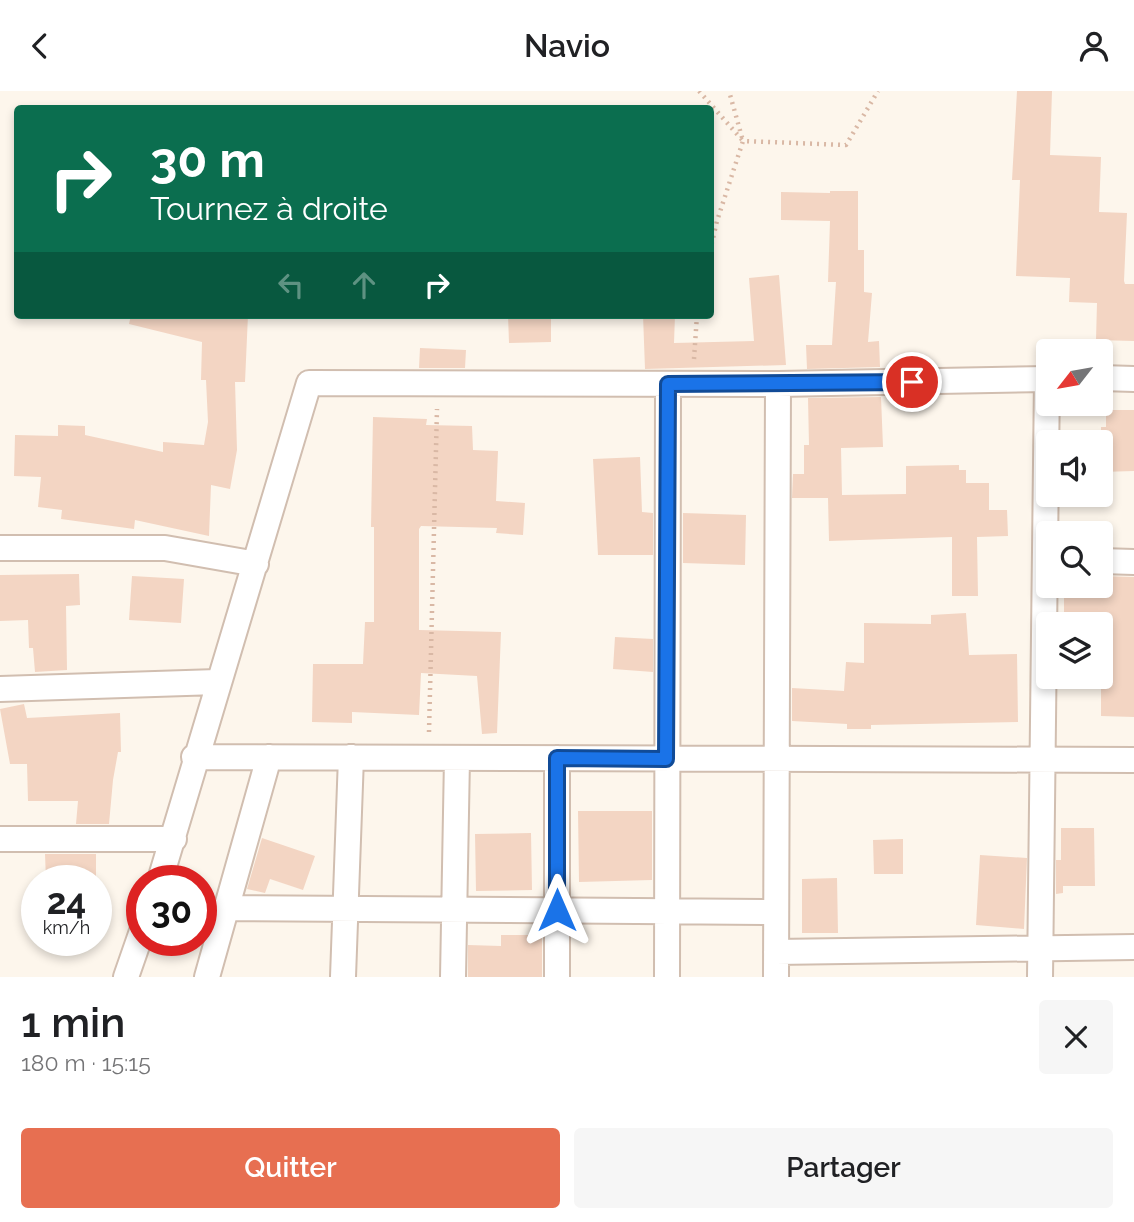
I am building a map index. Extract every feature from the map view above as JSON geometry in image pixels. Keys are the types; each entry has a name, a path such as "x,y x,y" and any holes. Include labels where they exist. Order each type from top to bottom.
{"street":[{"path":"1113,378 1134,379"},
{"path":"165,865 194,757 256,564 309,383 778,384 1036,379"},
{"path":"667,977 668,384"},
{"path":"776,977 778,384"},
{"path":"1047,521 1048,417"},
{"path":"0,548 165,548 256,564"},
{"path":"1113,561 1134,562"},
{"path":"1040,977 1046,598"},
{"path":"0,689 217,682"},
{"path":"194,757 1134,760"},
{"path":"207,977 269,757"},
{"path":"343,977 351,757"},
{"path":"453,977 457,758"},
{"path":"557,758 557,977"},
{"path":"0,839 174,839"},
{"path":"225,908 776,912"},
{"path":"776,952 1040,946 1134,947"},
{"path":"126,977 133,956"}],"path":[{"path":"699,91 711,105"},
{"path":"714,234 743,141 729,91"},
{"path":"714,108 743,141 846,145 878,91"},
{"path":"694,384 696,319"},
{"path":"429,758 438,384"}],"building":[{"path":"1017,91 1052,91 1050,155 1101,157 1099,212 1127,213 1124,281 1125,284 1134,284 1134,341 1096,339 1097,303 1069,302 1070,278 1016,276 1020,180 1012,180"},
{"path":"858,191 858,250 864,250 864,292 872,293 868,342 879,341 880,367 807,369 806,345 832,345 836,282 828,282 830,221 781,220 781,192"},
{"path":"779,275 786,365 645,369 643,319 675,319 674,343 754,341 749,278"},
{"path":"130,319 248,319 245,382 235,382 237,450 230,489 211,485 209,536 135,520 134,529 61,519 62,510 38,507 41,477 14,476 15,435 58,436 58,425 85,426 85,435 163,452 163,442 204,445 208,422 206,380 201,380 202,342 129,324"},
{"path":"508,319 551,319 551,342 509,343"},
{"path":"420,348 466,350 465,368 419,368"},
{"path":"881,397 883,447 841,448 842,495 906,494 906,466 959,465 959,470 966,470 966,483 989,483 989,510 1007,510 1008,536 977,537 978,596 952,596 952,537 829,541 828,498 792,498 793,474 804,474 804,445 809,445 808,398"},
{"path":"1113,410 1134,410 1134,471 1113,472 1113,430 1101,430 1101,427 1106,427 1106,417 1113,417"},
{"path":"373,417 427,419 426,425 472,426 473,450 498,451 496,501 525,503 523,535 496,533 497,528 421,526 419,529 419,630 501,632 497,733 482,734 477,676 421,673 419,715 352,712 352,723 312,722 313,664 363,664 365,622 374,622 374,527 371,527"},
{"path":"640,457 642,512 653,513 653,555 598,555 593,459"},
{"path":"683,513 746,515 745,565 683,563"},
{"path":"79,574 80,605 66,606 67,670 35,672 33,648 29,648 28,620 0,621 0,575"},
{"path":"132,576 184,579 181,623 129,620"},
{"path":"1113,576 1134,577 1134,717 1101,716 1101,689 1113,689 1113,612 1064,612 1064,598 1113,598"},
{"path":"966,613 969,655 1017,654 1018,722 871,725 871,729 847,729 847,724 792,721 792,688 844,691 846,662 864,663 864,623 931,624 931,615"},
{"path":"615,637 653,639 653,672 613,669"},
{"path":"24,704 27,718 120,713 121,752 118,752 113,780 109,824 76,824 78,801 28,801 27,764 10,764 0,709"},
{"path":"578,811 652,811 652,880 579,882"},
{"path":"1061,828 1094,828 1095,886 1063,886 1063,893 1056,894 1056,860 1061,860"},
{"path":"531,833 532,890 476,891 475,834"},
{"path":"262,838 315,856 303,890 270,879 265,893 247,889"},
{"path":"903,839 903,874 874,874 873,840"},
{"path":"45,854 96,854 96,865 45,865"},
{"path":"980,855 1027,858 1024,929 976,925"},
{"path":"837,878 838,933 802,933 802,879"},
{"path":"501,935 542,935 542,977 468,977 468,945 501,946"}],"route":[{"path":"557,910 557,758 666,759 668,384 912,382"}]}
